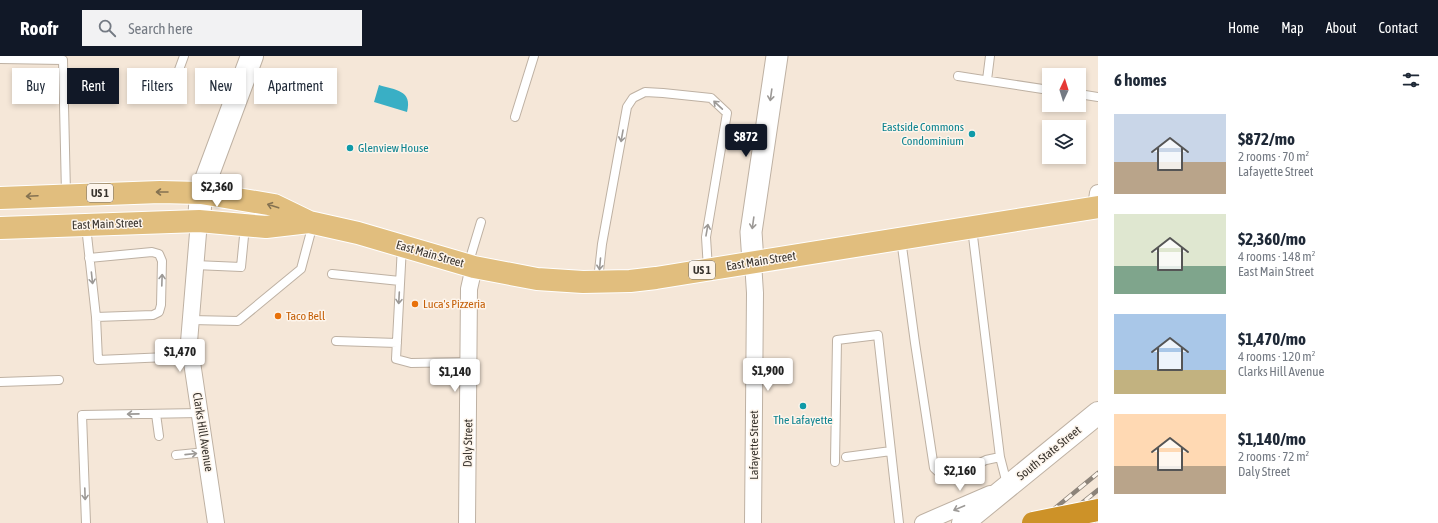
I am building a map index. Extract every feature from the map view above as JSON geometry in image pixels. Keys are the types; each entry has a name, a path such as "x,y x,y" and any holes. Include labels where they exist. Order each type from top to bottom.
{"highway":[{"path":"1032,523 1098,510"}],"main road":[{"path":"199,221 201,193 252,56"},
{"name":"East Main Street","path":"0,198 66,194 160,192 201,193 274,205 311,223 402,246 471,266 552,281 598,282 642,279 972,228 1097,202"},
{"name":"East Main Street","path":"0,228 199,221 266,227 311,223"},
{"name":"South State Street","path":"963,523 1098,413"}],"street":[{"name":"Lafayette Street","path":"753,523 755,292 752,232 777,56"},
{"name":"Clarks Hill Avenue","path":"199,221 189,342 216,523"},
{"name":"Daly Street","path":"467,523 469,289 471,266"},
{"path":"923,523 1008,487"}],"lane":[{"path":"180,68 184,56"},
{"path":"515,118 534,56"},
{"path":"987,80 990,56"},
{"path":"0,59 63,60 66,194"},
{"path":"958,76 1042,89"},
{"path":"598,282 602,244 627,107 633,98 644,92 711,98 727,113 706,237 708,268"},
{"path":"1086,95 1098,97"},
{"path":"471,266 481,222"},
{"path":"191,320 238,320 301,268 311,223"},
{"path":"86,225 96,317 98,360 191,356"},
{"path":"195,266 241,267 245,225"},
{"path":"972,228 1000,457 1008,487"},
{"path":"901,239 934,468 946,479 986,460 1000,457"},
{"path":"402,246 396,359 411,363 469,362"},
{"path":"90,258 152,252 159,254 162,261 161,305 159,312 153,314 96,317"},
{"path":"332,274 400,281"},
{"path":"835,462 837,340 878,335 899,523"},
{"path":"336,341 397,343"},
{"path":"0,382 59,380"},
{"path":"86,523 82,415 200,413"},
{"path":"156,414 159,436"},
{"path":"846,457 891,451"},
{"path":"176,455 206,452"}],"water":[{"path":"379,85 396,90 405,95 408,105 407,112 374,102"}],"railway":[{"path":"1037,523 1098,473"},
{"path":"1057,523 1098,490"},
{"path":"1075,523 1098,504"},
{"path":"1091,523 1098,518"}],"place":[{"name":"Eastside Commons Condominium","path":"972,134"},
{"name":"Glenview House","path":"350,148"},
{"name":"Luca's Pizzeria","path":"415,304"},
{"name":"Taco Bell","path":"278,316"},
{"name":"The Lafayette","path":"803,406"}]}
